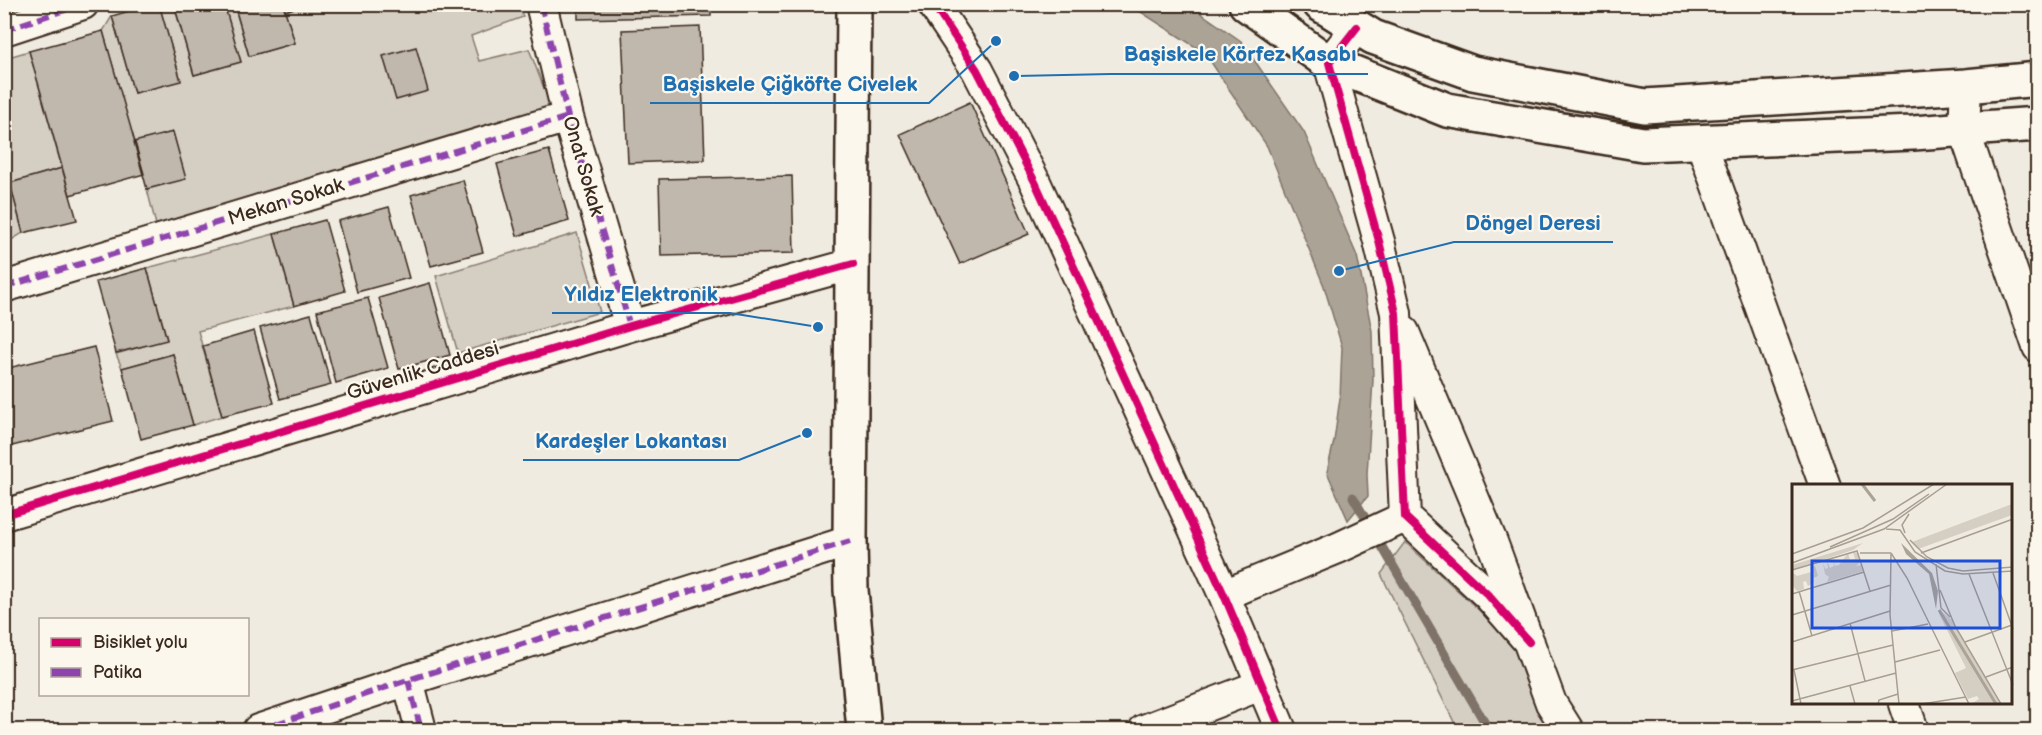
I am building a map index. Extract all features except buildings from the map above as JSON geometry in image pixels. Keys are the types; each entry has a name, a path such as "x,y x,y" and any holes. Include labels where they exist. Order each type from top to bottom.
{"main road":[{"path":"855,4 850,541 851,590 864,730"},
{"path":"1246,4 1329,63 1447,110 1643,144 1964,130 2037,124"},
{"path":"1320,4 1373,37 1473,73 1645,106 1966,86 2037,78"}],"street":[{"path":"4,30 83,4"},
{"name":"Onat Sokak","path":"541,4 568,117 630,326"},
{"path":"933,4 977,70 1035,182 1224,595 1281,730"},
{"path":"1357,27 1329,63 1396,313 1492,542 1551,703 1568,730"},
{"path":"1966,86 1964,130 2037,347"},
{"name":"Mekan Sokak","path":"4,287 568,117"},
{"path":"1701,142 1824,484"},
{"name":"Güvenlik Caddesi","path":"4,515 630,326 853,264"},
{"path":"1396,313 1405,517 1488,595 1528,642"},
{"path":"1224,595 1338,548 1405,517"},
{"path":"258,730 408,680 850,541"},
{"path":"408,680 421,730"},
{"path":"1144,730 1261,685"},
{"path":"1904,705 1913,730"}],"shaded area":[{"path":"159,5 174,5 194,75 241,62 224,5 234,5 249,56 295,43 285,11 306,5 519,5 523,17 471,36 479,61 529,49 553,112 158,233 147,189 185,178 173,133 134,142 103,31 112,16 134,93 181,80"},
{"path":"1130,5 1189,5 1241,41 1304,132 1357,256 1372,331 1373,380 1367,474 1368,496 1348,520 1327,472 1340,398 1342,347 1324,286 1267,146 1205,53"},
{"path":"29,51 62,168 10,183 23,233 5,244 5,58"},
{"path":"577,233 600,312 458,353 436,276"},
{"path":"274,234 294,306 198,331 222,416 193,425 173,354 122,368 116,354 167,339 147,268"},
{"path":"1405,542 1519,647 1553,730 1458,730 1381,574"}],"waterway":[{"path":"1353,497 1489,730"}],"marked path":[{"path":"4,30 83,4"},
{"path":"541,4 568,117 630,326"},
{"path":"4,287 568,117"},
{"path":"258,730 408,680 850,541"},
{"path":"408,680 421,730"}],"cycle path":[{"path":"933,4 977,70 1035,182 1224,595 1281,730"},
{"path":"1357,27 1329,63 1379,241 1396,313 1405,517 1488,595 1529,642"},
{"path":"4,515 630,326 853,264"}],"place":[{"name":"Başiskele Çiğköfte Civelek","path":"996,41"},
{"name":"Başiskele Körfez Kasabı","path":"1014,76"},
{"name":"Döngel Deresi","path":"1339,271"},
{"name":"Yıldız Elektronik","path":"818,327"},
{"name":"Kardeşler Lokantası","path":"807,433"}]}
